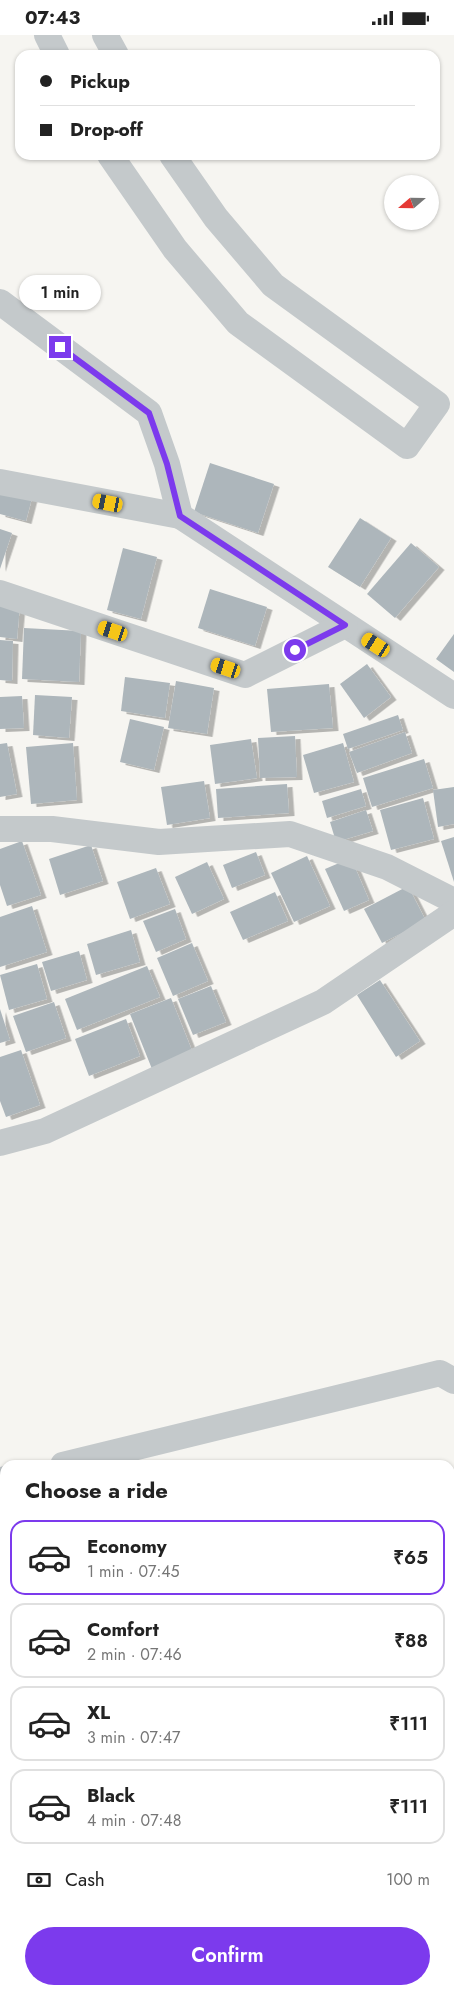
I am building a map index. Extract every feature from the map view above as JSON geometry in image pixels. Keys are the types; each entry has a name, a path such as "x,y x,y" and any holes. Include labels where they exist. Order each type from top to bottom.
{"street":[{"path":"47,35 54,50"},
{"path":"105,35 113,50"},
{"path":"113,160 175,249 238,323 407,446 437,404 273,285 216,218 175,160"},
{"path":"0,302 149,413 167,464 180,516"},
{"path":"0,483 180,516 454,696"},
{"path":"0,593 245,675 345,625"},
{"path":"0,829 52,829 160,842 290,834 387,867 454,901"},
{"path":"0,1143 45,1131 323,1002 454,913"},
{"path":"83,1460 440,1373 454,1381"}],"building":[{"path":"210,463 274,484 258,533 194,512"},
{"path":"0,490 32,498 26,521 0,514"},
{"path":"360,518 391,538 360,587 328,567"},
{"path":"0,529 12,533 0,569"},
{"path":"411,543 439,567 395,618 367,594"},
{"path":"123,548 157,557 141,619 107,610"},
{"path":"210,589 267,607 255,646 198,628"},
{"path":"0,603 20,605 17,639 0,637"},
{"path":"24,628 81,631 79,682 22,679"},
{"path":"454,634 454,672 436,659"},
{"path":"0,640 13,641 12,681 0,680"},
{"path":"367,664 391,697 364,718 340,684"},
{"path":"125,677 170,683 165,718 121,711"},
{"path":"176,681 214,688 207,734 168,728"},
{"path":"329,684 333,728 271,732 267,689"},
{"path":"35,695 72,697 69,738 33,735"},
{"path":"22,696 24,728 0,729 0,697"},
{"path":"398,715 403,730 348,749 343,734"},
{"path":"130,719 164,727 154,770 120,762"},
{"path":"405,732 412,753 357,773 349,752"},
{"path":"295,736 297,777 260,778 258,738"},
{"path":"251,739 257,778 215,784 210,745"},
{"path":"7,743 17,794 0,797 0,744"},
{"path":"73,743 77,800 31,804 26,747"},
{"path":"343,743 354,782 314,793 303,755"},
{"path":"424,759 433,788 372,807 363,778"},
{"path":"204,781 210,818 167,825 161,787"},
{"path":"287,784 289,813 218,818 216,789"},
{"path":"454,787 454,824 438,827 433,790"},
{"path":"361,789 366,806 327,818 322,801"},
{"path":"423,798 434,839 391,850 380,810"},
{"path":"366,810 373,831 336,842 330,822"},
{"path":"454,837 454,882 441,841"},
{"path":"22,841 41,895 7,906 0,885 0,849"},
{"path":"91,845 103,881 60,895 49,859"},
{"path":"256,852 265,875 232,888 223,865"},
{"path":"307,856 330,906 294,922 271,873"},
{"path":"351,858 369,900 344,911 325,869"},
{"path":"207,862 224,899 192,914 175,877"},
{"path":"156,868 170,904 130,919 117,882"},
{"path":"408,886 426,921 382,943 364,909"},
{"path":"275,892 288,921 243,940 230,912"},
{"path":"32,906 47,952 0,967 0,917"},
{"path":"175,909 186,939 156,952 143,921"},
{"path":"131,930 140,962 96,975 87,944"},
{"path":"192,943 208,981 173,996 157,958"},
{"path":"79,951 87,980 51,991 42,962"},
{"path":"37,964 47,999 9,1010 0,975"},
{"path":"147,966 160,997 77,1030 65,999"},
{"path":"380,980 420,1041 396,1057 357,995"},
{"path":"211,986 226,1022 193,1035 178,999"},
{"path":"171,998 193,1053 152,1069 130,1014"},
{"path":"54,1002 66,1038 26,1052 13,1016"},
{"path":"0,1009 10,1040 0,1043"},
{"path":"126,1019 140,1056 89,1076 75,1039"},
{"path":"21,1050 40,1105 6,1117 0,1101 0,1057"}],"route":[{"path":"60,347 149,413 167,464 180,516 345,625 295,650"}]}
